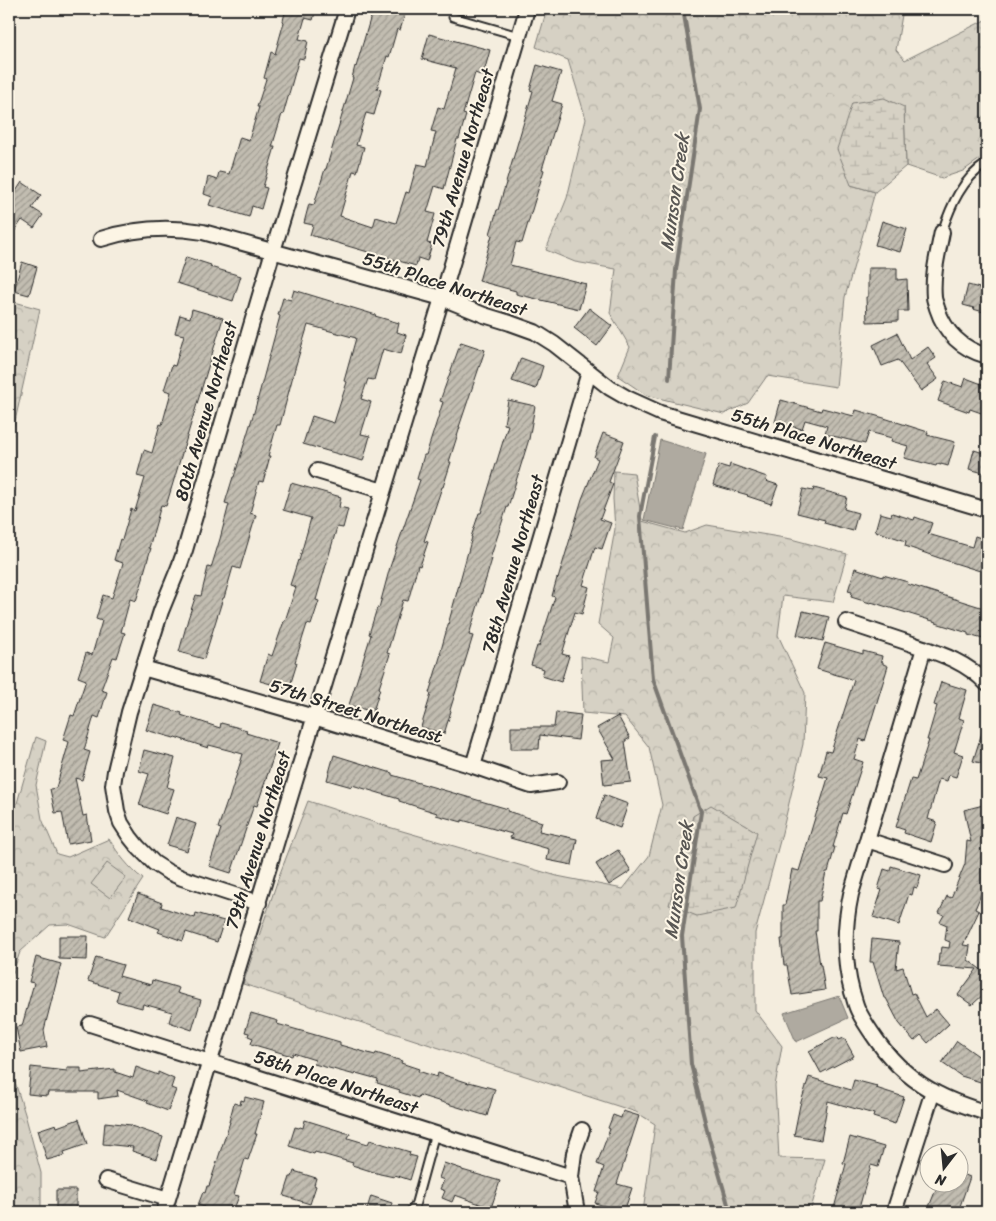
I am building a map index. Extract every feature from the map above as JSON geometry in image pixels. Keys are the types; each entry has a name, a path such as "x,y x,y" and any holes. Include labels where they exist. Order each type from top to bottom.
{"street":[{"name":"80th Avenue Northeast","path":"259,903 182,878 154,863 138,847 121,823 114,798 113,785 129,712 161,611 179,567 347,9"},
{"name":"79th Avenue Northeast","path":"106,1180 166,1206 442,298 527,9"},
{"name":"55th Place Northeast","path":"100,239 134,230 187,229 442,298 484,315 535,332 554,344 610,388 629,400 660,413 987,510"},
{"path":"942,232 935,270 934,298 941,320 954,338 974,352 987,356"},
{"name":"78th Avenue Northeast","path":"473,766 589,372"},
{"path":"317,471 383,491"},
{"path":"846,622 951,658 968,667 987,684"},
{"path":"924,648 851,894 847,913 846,960 849,981 858,1010 888,1056 907,1074 938,1094 987,1113"},
{"name":"57th Street Northeast","path":"144,668 314,717 531,786 558,782"},
{"path":"867,840 946,865"},
{"name":"58th Place Northeast","path":"90,1024 571,1176"},
{"path":"894,1212 933,1091"},
{"path":"577,1212 571,1176 574,1153 582,1130"}],"lane":[{"path":"453,17 519,36"},
{"path":"942,232 950,210 963,185 987,163"},
{"path":"410,1212 415,1206 435,1133"}],"green space":[{"path":"547,9 903,9 896,50 905,60 987,19 987,154 963,171 942,178 906,166 904,107 851,185 875,192 845,297 836,387 767,376 748,403 724,414 646,395 618,376 630,347 610,313 616,269 575,262 546,250 567,198 586,119 568,60 536,47"},
{"path":"884,98 904,107 906,166 875,192 851,185 837,149 852,103"},
{"path":"9,297 11,301 40,309 9,448"},
{"path":"614,471 634,473 642,521 685,533 707,525 791,539 847,554 833,602 783,596 778,635 805,693 803,744 781,837 755,933 755,1010 782,1046 775,1086 779,1158 825,1159 810,1212 643,1212 655,1124 636,1112 243,984 279,876 308,801 392,828 557,876 623,889 649,856 662,805 649,747 625,717 583,713 581,656 609,662 614,638 598,624 615,529"},
{"path":"36,737 46,741 36,785 42,819 57,854 68,857 109,839 125,861 143,879 105,937 68,924 50,925 20,952 9,984 9,831"},
{"path":"711,805 757,832 736,908 697,916 669,905 693,816"},
{"path":"107,863 126,877 110,898 91,884"},
{"path":"9,1063 41,1173 41,1212 9,1212"}],"shaded area":[{"path":"660,440 706,454 683,530 644,520"},
{"path":"839,996 848,1018 796,1042 784,1013"}],"building":[{"path":"284,9 316,9 313,20 305,18 299,39 308,41 304,59 299,58 272,147 275,147 263,187 267,188 261,209 252,206 249,217 209,205 212,197 204,194 208,177 217,180 219,172 229,174 240,137 249,140 266,79 264,78 271,52 275,54 284,22"},
{"path":"373,9 407,9 400,30 397,29 389,57 387,56 377,89 381,90 374,115 366,113 356,145 364,147 357,172 353,171 340,216 373,227 376,217 396,223 406,192 409,193 417,164 427,166 436,132 431,131 438,107 444,109 456,68 422,59 429,34 490,50 483,76 475,73 463,114 466,115 459,139 457,139 444,189 435,186 427,212 435,214 427,243 432,244 427,261 418,258 416,266 310,235 313,225 304,223 309,204 314,205 326,169"},
{"path":"537,65 561,72 552,101 562,104 522,243 516,242 510,265 586,284 579,309 516,294 516,291 479,281 492,235 490,234 533,91 530,90"},
{"path":"22,182 41,195 32,208 43,215 34,228 22,220 9,239 9,202"},
{"path":"882,221 907,229 900,252 875,245"},
{"path":"186,257 211,265 210,267 241,276 233,301 177,283"},
{"path":"22,262 37,267 29,295 14,291"},
{"path":"868,268 897,268 897,280 907,279 908,311 898,311 898,321 867,322"},
{"path":"968,285 987,290 987,313 963,305"},
{"path":"294,290 399,323 397,332 406,335 401,354 383,349 374,380 368,379 361,399 371,402 361,434 370,436 363,461 303,444 312,416 334,423 347,382 344,381 356,338 308,325 280,425 277,425 268,456 270,456 263,482 259,481 250,513 256,515 240,569 233,567 204,659 179,652 196,595 201,596 208,567 211,568 220,539 229,504 225,503 255,409 283,298 291,300"},
{"path":"589,308 612,326 597,346 574,328"},
{"path":"192,309 223,318 166,506 161,505 136,601 130,599 121,632 125,633 117,658 113,657 101,690 107,692 99,718 94,716 84,750 90,752 82,780 75,778 83,816 87,815 91,840 68,844 62,812 55,813 50,789 56,788 69,742 63,740 71,715 74,716 86,680 78,677 86,653 92,655 102,621 96,619 103,595 112,598 123,563 114,560 131,509 135,511 145,478 137,476 144,450 152,453 160,424 162,425 171,392 164,390 172,365 175,366 184,335 175,333 180,315 190,318"},
{"path":"897,333 910,360 928,347 936,358 927,364 938,379 921,391 898,360 882,366 873,345"},
{"path":"461,342 485,350 459,427 449,462 451,462 424,541 428,542 420,566 418,565 408,601 403,600 387,653 390,654 373,712 349,705 371,635 369,634 377,608 379,608 390,567 420,480 417,479 424,455 426,455 443,402 440,401"},
{"path":"521,358 543,366 536,389 512,381"},
{"path":"966,378 987,386 987,415 970,409 969,412 938,401 945,381 963,387"},
{"path":"508,400 535,406 529,439 490,559 492,559 469,635 473,636 444,734 421,727 471,537 479,513 481,513 508,425 504,424"},
{"path":"781,400 821,411 822,408 854,416 856,410 928,432 927,435 955,442 948,466 937,464 936,466 904,458 908,446 891,441 892,438 869,432 865,444 825,434 827,426 805,420 802,429 775,422"},
{"path":"603,433 624,441 609,482 613,484 600,519 611,523 602,549 595,547 583,585 589,587 582,614 575,612 562,654 569,656 561,682 542,676 544,669 531,665 555,597 552,596 582,499 598,459 594,457"},
{"path":"974,450 987,454 987,474 969,469"},
{"path":"730,464 767,477 766,481 778,485 771,504 713,485 719,465 729,468"},
{"path":"291,483 341,497 339,507 348,509 343,528 337,527 316,600 319,601 311,625 307,624 289,689 260,681 268,654 272,656 296,587 290,585 311,518 283,510"},
{"path":"814,488 847,497 844,509 858,513 853,531 824,523 825,520 797,513 803,489 813,491"},
{"path":"880,513 891,516 892,513 914,520 915,517 932,523 928,534 972,547 975,536 987,540 987,571 980,569 980,571 905,546 906,541 875,531"},
{"path":"855,568 883,577 883,575 908,582 907,584 987,609 987,640 968,635 968,633 936,622 851,597 852,592 848,591"},
{"path":"803,611 829,617 823,641 797,635"},
{"path":"825,643 863,654 863,651 882,656 881,661 888,666 865,741 860,739 854,759 863,762 846,814 843,813 828,872 826,872 820,901 817,901 817,931 815,931 825,990 792,995 787,965 784,965 781,939 783,939 783,905 785,905 792,869 799,871 828,778 819,776 826,751 831,752 854,680 817,669"},
{"path":"941,682 967,690 959,718 964,720 954,752 963,755 956,777 949,775 947,781 939,779 928,819 937,822 931,842 904,833 905,830 896,827 911,779 916,780 929,740 927,740 937,706 934,705"},
{"path":"154,705 182,713 181,715 220,728 221,723 247,730 246,733 278,743 257,806 254,805 231,873 209,866 221,829 218,828 243,754 209,745 208,748 146,730"},
{"path":"556,712 581,715 578,740 540,735 539,749 511,749 511,727 554,727"},
{"path":"618,716 630,738 625,741 631,782 604,785 601,760 615,759 597,728"},
{"path":"985,723 987,724 987,765 973,761"},
{"path":"144,750 175,758 167,787 174,789 166,814 139,805 149,774 139,771"},
{"path":"334,755 392,773 392,775 508,809 507,811 542,822 539,831 577,839 572,865 547,860 549,849 510,838 512,834 436,815 437,813 399,801 399,799 352,785 352,787 327,780"},
{"path":"604,795 628,804 620,828 596,819"},
{"path":"987,804 987,880 975,909 979,911 963,945 970,946 968,960 987,974 987,991 972,1005 958,995 977,969 938,966 939,953 941,953 942,947 949,948 950,942 945,940 947,925 940,922 944,915 939,913 947,896 951,898 965,864 967,841 971,842 964,810"},
{"path":"176,817 196,824 187,851 167,845"},
{"path":"618,850 631,871 609,885 596,864"},
{"path":"891,866 921,875 917,888 914,887 912,895 909,894 899,925 873,917 882,890 878,889 884,869 890,871"},
{"path":"138,894 162,903 161,907 195,918 196,913 224,921 217,942 186,932 183,941 158,932 160,929 129,917"},
{"path":"59,936 88,936 87,960 59,959"},
{"path":"872,939 899,942 896,969 903,967 911,994 914,993 926,1017 936,1009 949,1024 928,1043 921,1035 914,1041 899,1023 886,998 884,998 873,962 870,962"},
{"path":"36,957 61,964 44,1030 47,1047 21,1052 16,1027 22,1026 34,983 29,982"},
{"path":"96,957 123,965 119,976 151,985 152,980 179,988 177,993 201,1000 192,1030 169,1022 172,1012 143,1004 142,1008 116,1001 119,991 88,981"},
{"path":"251,1013 278,1021 277,1024 340,1042 340,1045 402,1061 401,1063 419,1069 418,1071 437,1077 438,1073 495,1089 487,1116 419,1095 418,1098 399,1092 400,1090 377,1083 378,1079 314,1064 315,1060 293,1053 292,1056 251,1044 253,1038 248,1036 249,1033 245,1032"},
{"path":"838,1037 839,1040 844,1038 854,1056 821,1073 809,1051"},
{"path":"957,1041 987,1062 987,1084 961,1076 942,1063"},
{"path":"31,1067 67,1071 67,1068 81,1068 81,1073 115,1069 115,1072 133,1078 136,1067 158,1075 158,1072 174,1079 171,1088 176,1090 168,1111 147,1103 148,1101 117,1090 118,1096 98,1099 98,1092 48,1092 47,1096 28,1094"},
{"path":"809,1077 851,1090 854,1080 877,1086 876,1088 904,1097 895,1124 873,1117 874,1114 828,1101 821,1140 794,1135 800,1105"},
{"path":"245,1097 264,1102 255,1134 257,1134 248,1160 245,1159 234,1195 239,1196 231,1212 202,1212 204,1207 198,1205 203,1192 205,1193 207,1186 209,1186 230,1122 234,1103 240,1105 241,1100 244,1101"},
{"path":"623,1111 639,1116 617,1184 632,1188 624,1212 595,1203 599,1192 596,1192 604,1167 597,1164 613,1115 621,1118"},
{"path":"79,1119 87,1144 64,1152 65,1155 47,1160 38,1130 56,1124 57,1127"},
{"path":"305,1120 350,1134 348,1138 368,1144 370,1140 410,1152 409,1155 417,1157 410,1180 395,1175 394,1177 380,1174 352,1165 353,1163 289,1146 295,1127 303,1128"},
{"path":"105,1122 131,1125 163,1137 156,1159 132,1151 133,1147 103,1144"},
{"path":"850,1137 884,1147 878,1167 871,1165 858,1212 833,1212 846,1164 843,1163"},
{"path":"444,1163 500,1181 491,1208 455,1195 452,1202 442,1198 445,1191 440,1189 444,1180 439,1178"},
{"path":"294,1171 316,1178 314,1185 316,1186 310,1204 284,1196"},
{"path":"56,1190 76,1190 76,1212 56,1212"},
{"path":"934,1194 964,1194 958,1212 927,1212"},
{"path":"371,1196 392,1203 389,1212 366,1212"}],"waterway":[{"name":"Munson Creek","path":"669,379 676,270 700,109 683,9"},
{"name":"Munson Creek","path":"655,437 640,516 653,679 701,812 682,936 691,1064 729,1208 728,1212"}]}
